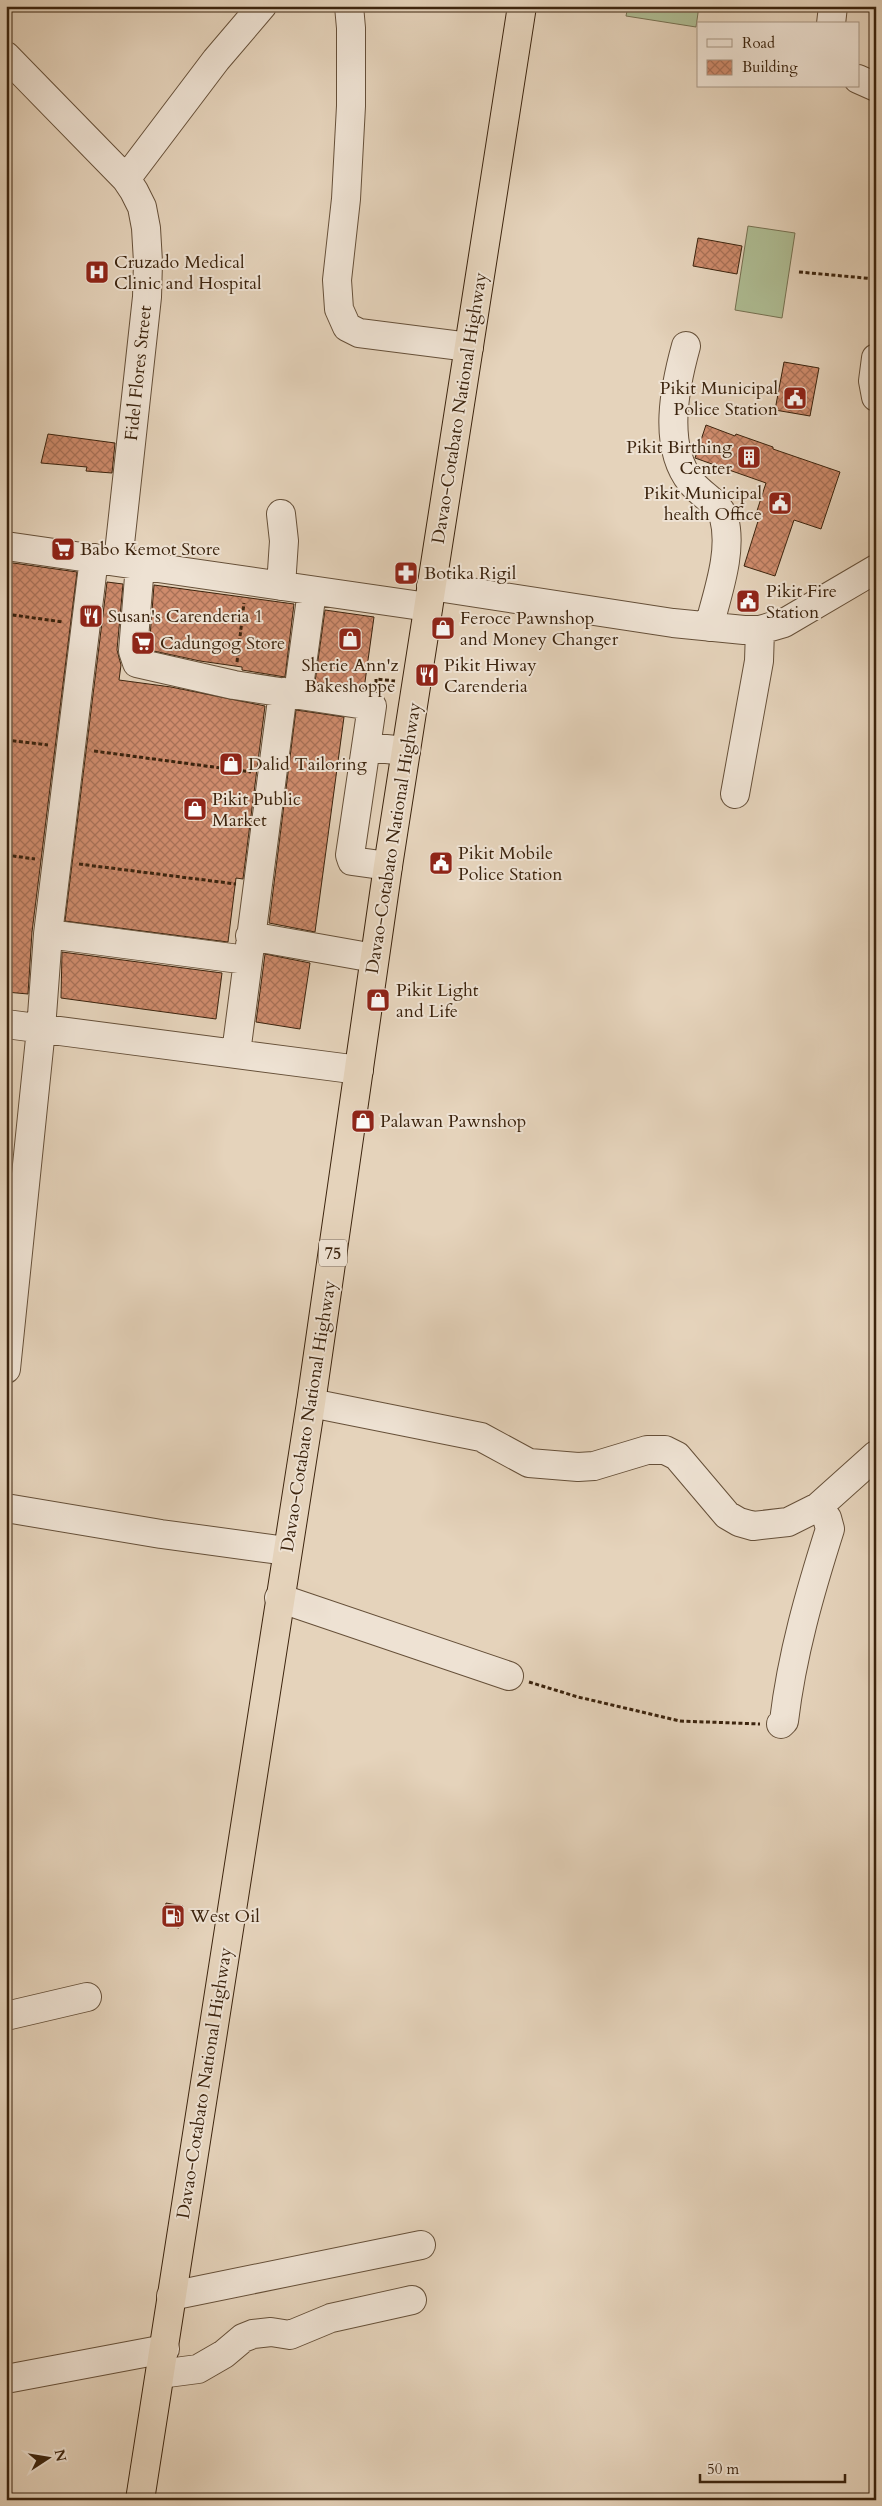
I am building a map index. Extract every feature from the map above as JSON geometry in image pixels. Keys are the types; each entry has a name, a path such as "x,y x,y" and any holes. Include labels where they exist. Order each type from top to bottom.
{"highway":[{"name":"Davao-Cotabato National Highway","path":"140,2500 279,1598 311,1403 374,958 522,6"}],"street":[{"path":"126,179 216,60 262,6"},
{"path":"349,6 351,28 351,106 346,198 337,280 339,309 346,327 359,333 469,347"},
{"path":"831,22 833,6"},
{"name":"Fidel Flores Street","path":"6,56 126,179 142,207 148,262 146,297 117,562"},
{"path":"860,80 876,87"},
{"path":"686,346 676,380 673,411 678,454 684,473 720,510 726,529 724,561 709,627"},
{"path":"876,358 873,381 876,397"},
{"path":"281,514 284,541 281,586"},
{"path":"6,546 312,591 430,596 709,627 760,630 784,622 876,569"},
{"path":"6,1369 12,1271 41,1029 48,934 86,626 117,562"},
{"path":"117,562 137,663 234,685 372,706 350,855 352,861 388,866"},
{"path":"236,1054 272,775 312,591"},
{"path":"735,794 759,661 760,630"},
{"path":"366,747 406,751"},
{"path":"48,934 374,958"},
{"path":"6,1024 359,1070"},
{"path":"311,1403 480,1437 529,1463 578,1467 594,1466 647,1450 665,1450 677,1456 727,1514 739,1522 753,1526 788,1522 818,1507 876,1455"},
{"path":"780,1724 784,1721 789,1680 804,1612 830,1528 827,1518 818,1507"},
{"path":"6,1508 161,1534 287,1551"},
{"path":"279,1598 509,1676"},
{"path":"6,2016 87,1997"},
{"path":"171,2296 421,2245"},
{"path":"6,2379 162,2362 198,2369 224,2354 243,2338 253,2334 271,2332 290,2335 331,2318 412,2300"}],"path":[{"path":"799,272 876,279"},
{"path":"234,685 247,581"},
{"path":"6,614 86,626"},
{"path":"6,740 272,775"},
{"path":"6,855 257,886"},
{"path":"509,1676 578,1697 680,1720 736,1724 780,1724"}],"green space":[{"path":"628,6 699,6 696,27 626,16"},
{"path":"748,226 795,233 782,318 735,310"}],"building":[{"path":"698,238 742,246 737,274 693,266"},
{"name":"Pikit Municipal Police Station","path":"784,362 819,368 810,416 775,410"},
{"path":"706,425 840,472 821,529 794,520 775,576 744,566 759,518 755,517 766,483 695,458"},
{"path":"48,434 115,443 112,473 86,471 87,467 41,463"},
{"path":"6,562 77,572 32,932 28,994 6,992"},
{"path":"107,582 123,584 117,650 121,665 119,680 171,687 265,706 243,879 236,878 228,942 65,921"},
{"path":"154,585 294,604 285,677 242,670 242,667 200,661 149,650"},
{"path":"325,610 374,617 364,689 315,682"},
{"path":"296,710 344,717 315,932 269,923"},
{"path":"62,952 222,973 216,1019 61,998"},
{"path":"265,954 310,963 300,1029 256,1022"},
{"name":"West Oil","path":"166,1903 183,1906 179,1928 163,1925"}],"place":[{"name":"Cruzado Medical Clinic and Hospital","path":"97,272"},
{"name":"Pikit Municipal Police Station","path":"795,398"},
{"name":"Pikit Birthing Center","path":"749,457"},
{"name":"Pikit Municipal health Office","path":"780,503"},
{"name":"Babo Kemot Store","path":"63,549"},
{"name":"Botika Rigil","path":"406,573"},
{"name":"Pikit Fire Station","path":"748,601"},
{"name":"Susan's Carenderia 1","path":"91,616"},
{"name":"Feroce Pawnshop and Money Changer","path":"443,628"},
{"name":"Sherie Ann'z Bakeshoppe","path":"350,639"},
{"name":"Cadungog Store","path":"143,643"},
{"name":"Pikit Hiway Carenderia","path":"427,675"},
{"name":"Dalid Tailoring","path":"231,764"},
{"name":"Pikit Public Market","path":"195,809"},
{"name":"Pikit Mobile Police Station","path":"441,863"},
{"name":"Pikit Light and Life","path":"378,1000"},
{"name":"Palawan Pawnshop","path":"363,1121"},
{"name":"West Oil","path":"173,1916"}]}
